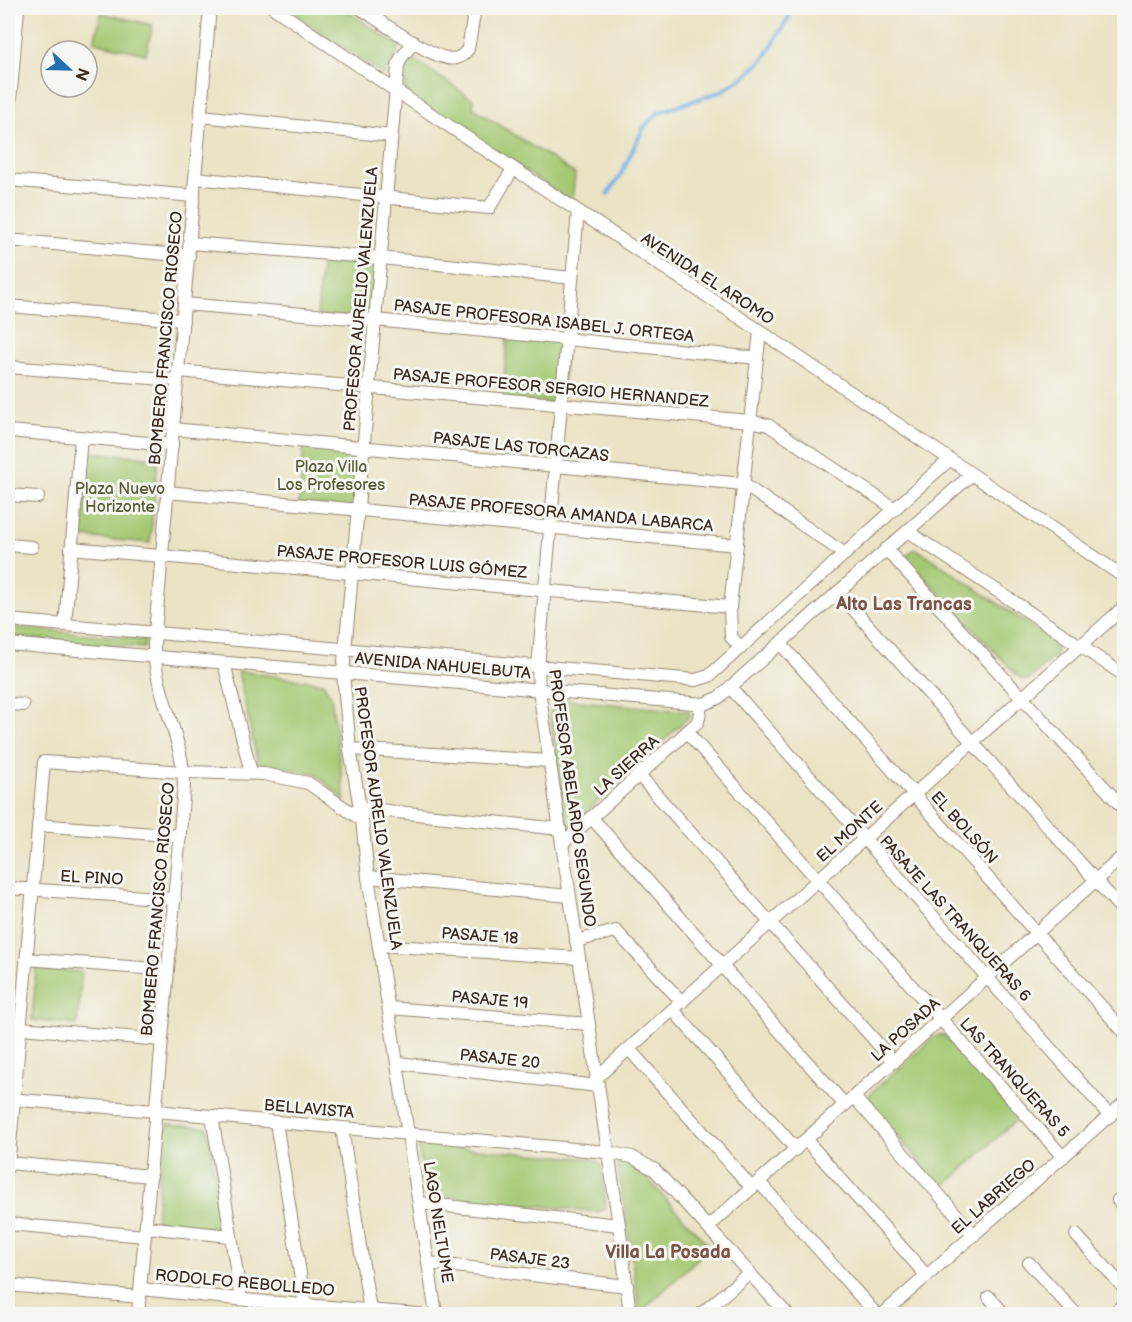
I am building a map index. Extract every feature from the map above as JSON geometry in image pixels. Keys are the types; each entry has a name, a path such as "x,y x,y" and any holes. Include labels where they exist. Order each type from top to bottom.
{"street":[{"path":"8,126 18,8"},
{"name":"BOMBERO FRANCISCO RIOSECO","path":"138,1314 175,899 184,771 154,657 155,633 210,8"},
{"name":"AVENIDA EL AROMO","path":"274,8 1125,577"},
{"path":"360,8 433,54 450,59 457,58 468,49 475,8"},
{"name":"PROFESOR AURELIO VALENZUELA","path":"409,1135 350,749 344,650 398,66 401,58 414,42"},
{"path":"201,116 392,136"},
{"path":"195,178 489,208 513,168"},
{"path":"8,180 194,196"},
{"name":"PROFESOR ABELARDO SEGUNDO","path":"578,212 538,667 539,690 619,1226 630,1314"},
{"path":"8,240 381,258 572,278"},
{"name":"PASAJE PROFESORA ISABEL J. ORTEGA","path":"184,304 375,320 757,358"},
{"path":"8,306 183,320"},
{"path":"741,648 731,637 730,607 760,331"},
{"name":"PASAJE PROFESOR SERGIO HERNANDEZ","path":"8,367 369,387 750,421 768,425 895,509"},
{"name":"PASAJE LAS TORCAZAS","path":"173,429 743,484 845,554"},
{"path":"8,431 172,445"},
{"path":"65,625 81,437"},
{"name":"AVENIDA NAHUELBUTA","path":"8,620 696,680 709,676 949,460"},
{"path":"700,704 718,698 970,475"},
{"name":"PASAJE PROFESORA AMANDA LABARCA","path":"167,492 737,545"},
{"path":"8,495 38,497"},
{"path":"907,531 1125,675"},
{"path":"8,545 32,547"},
{"name":"PASAJE PROFESOR LUIS GÓMEZ","path":"72,549 730,607"},
{"path":"886,549 1125,809"},
{"path":"838,592 1125,912"},
{"name":"EL MONTE","path":"597,1082 629,1049 1125,607"},
{"name":"EL BOLSÓN","path":"780,643 1125,1032"},
{"name":"AVENIDA NAHUELBUTA","path":"8,645 700,704"},
{"path":"224,663 250,773"},
{"name":"PASAJE LAS TRANQUERAS 6","path":"730,687 1110,1116"},
{"path":"8,704 23,705"},
{"name":"LA SIERRA","path":"562,844 687,732 699,718 700,704"},
{"name":"LAS TRANQUERAS 5","path":"687,732 1063,1157"},
{"path":"350,749 550,761"},
{"path":"150,1176 8,1165 11,1100 20,1028 44,762 250,773 308,783 360,814 560,829"},
{"path":"639,775 894,1062"},
{"path":"591,818 722,966 974,1235"},
{"path":"38,825 180,836"},
{"name":"LA POSADA","path":"708,1227 1125,855"},
{"path":"368,877 569,896"},
{"name":"EL PINO","path":"8,888 175,899"},
{"path":"576,941 616,931 796,1149"},
{"name":"PASAJE 18","path":"379,945 579,958"},
{"path":"26,959 168,970"},
{"name":"PASAJE 19","path":"389,1008 588,1024"},
{"path":"20,1028 162,1040"},
{"path":"629,1049 876,1314"},
{"name":"PASAJE 20","path":"398,1063 597,1082"},
{"name":"BELLAVISTA","path":"11,1100 608,1152 632,1157 655,1170 785,1314"},
{"name":"EL LABRIEGO","path":"883,1314 1125,1103"},
{"path":"212,1116 241,1299"},
{"path":"276,1122 309,1308"},
{"path":"342,1128 370,1311"},
{"name":"LAGO NELTUME","path":"409,1135 436,1314"},
{"path":"806,1140 927,1276"},
{"path":"420,1203 619,1226"},
{"path":"8,1224 230,1236"},
{"path":"1076,1235 1125,1288"},
{"name":"PASAJE 23","path":"429,1263 627,1286"},
{"path":"1029,1263 1076,1314"},
{"path":"701,1314 749,1273"},
{"name":"RODOLFO REBOLLEDO","path":"8,1285 241,1299 309,1308 418,1314"},
{"path":"989,1298 1004,1314"},
{"path":"1113,1314 1125,1304"}],"green space":[{"path":"285,8 343,8 400,47 384,75"},
{"path":"101,13 153,25 146,54 99,43 99,39 95,39"},
{"path":"409,56 474,100 473,108 575,174 572,202 405,91"},
{"path":"322,253 381,258 375,320 317,315"},
{"path":"508,333 567,339 561,404 502,399"},
{"name":"Plaza Villa Los Profesores","path":"304,442 363,447 357,509 299,504"},
{"name":"Plaza Nuevo Horizonte","path":"89,452 158,458 150,543 82,537"},
{"path":"915,549 1053,641 1057,654 1029,680 1020,678 905,557"},
{"path":"8,627 145,639 144,648 8,637"},
{"path":"238,671 323,683 331,696 345,801 315,773 258,764"},
{"path":"557,699 688,711 691,715 567,830 550,713"},
{"path":"36,969 82,972 77,1025 32,1020"},
{"path":"935,1036 946,1037 1018,1118 943,1188 868,1100 870,1094"},
{"path":"168,1124 207,1127 222,1219 221,1229 156,1221 162,1137"},
{"path":"418,1144 593,1159 602,1165 606,1209 597,1212 426,1194"},
{"path":"617,1160 627,1162 643,1174 710,1247 640,1313"}],"waterway":[{"path":"608,194 620,176 644,127 659,112 720,92 748,74 765,57 790,15 790,8"}],"district":[{"name":"Alto Las Trancas","path":"904,604"},
{"name":"Villa La Posada","path":"668,1252"}]}
